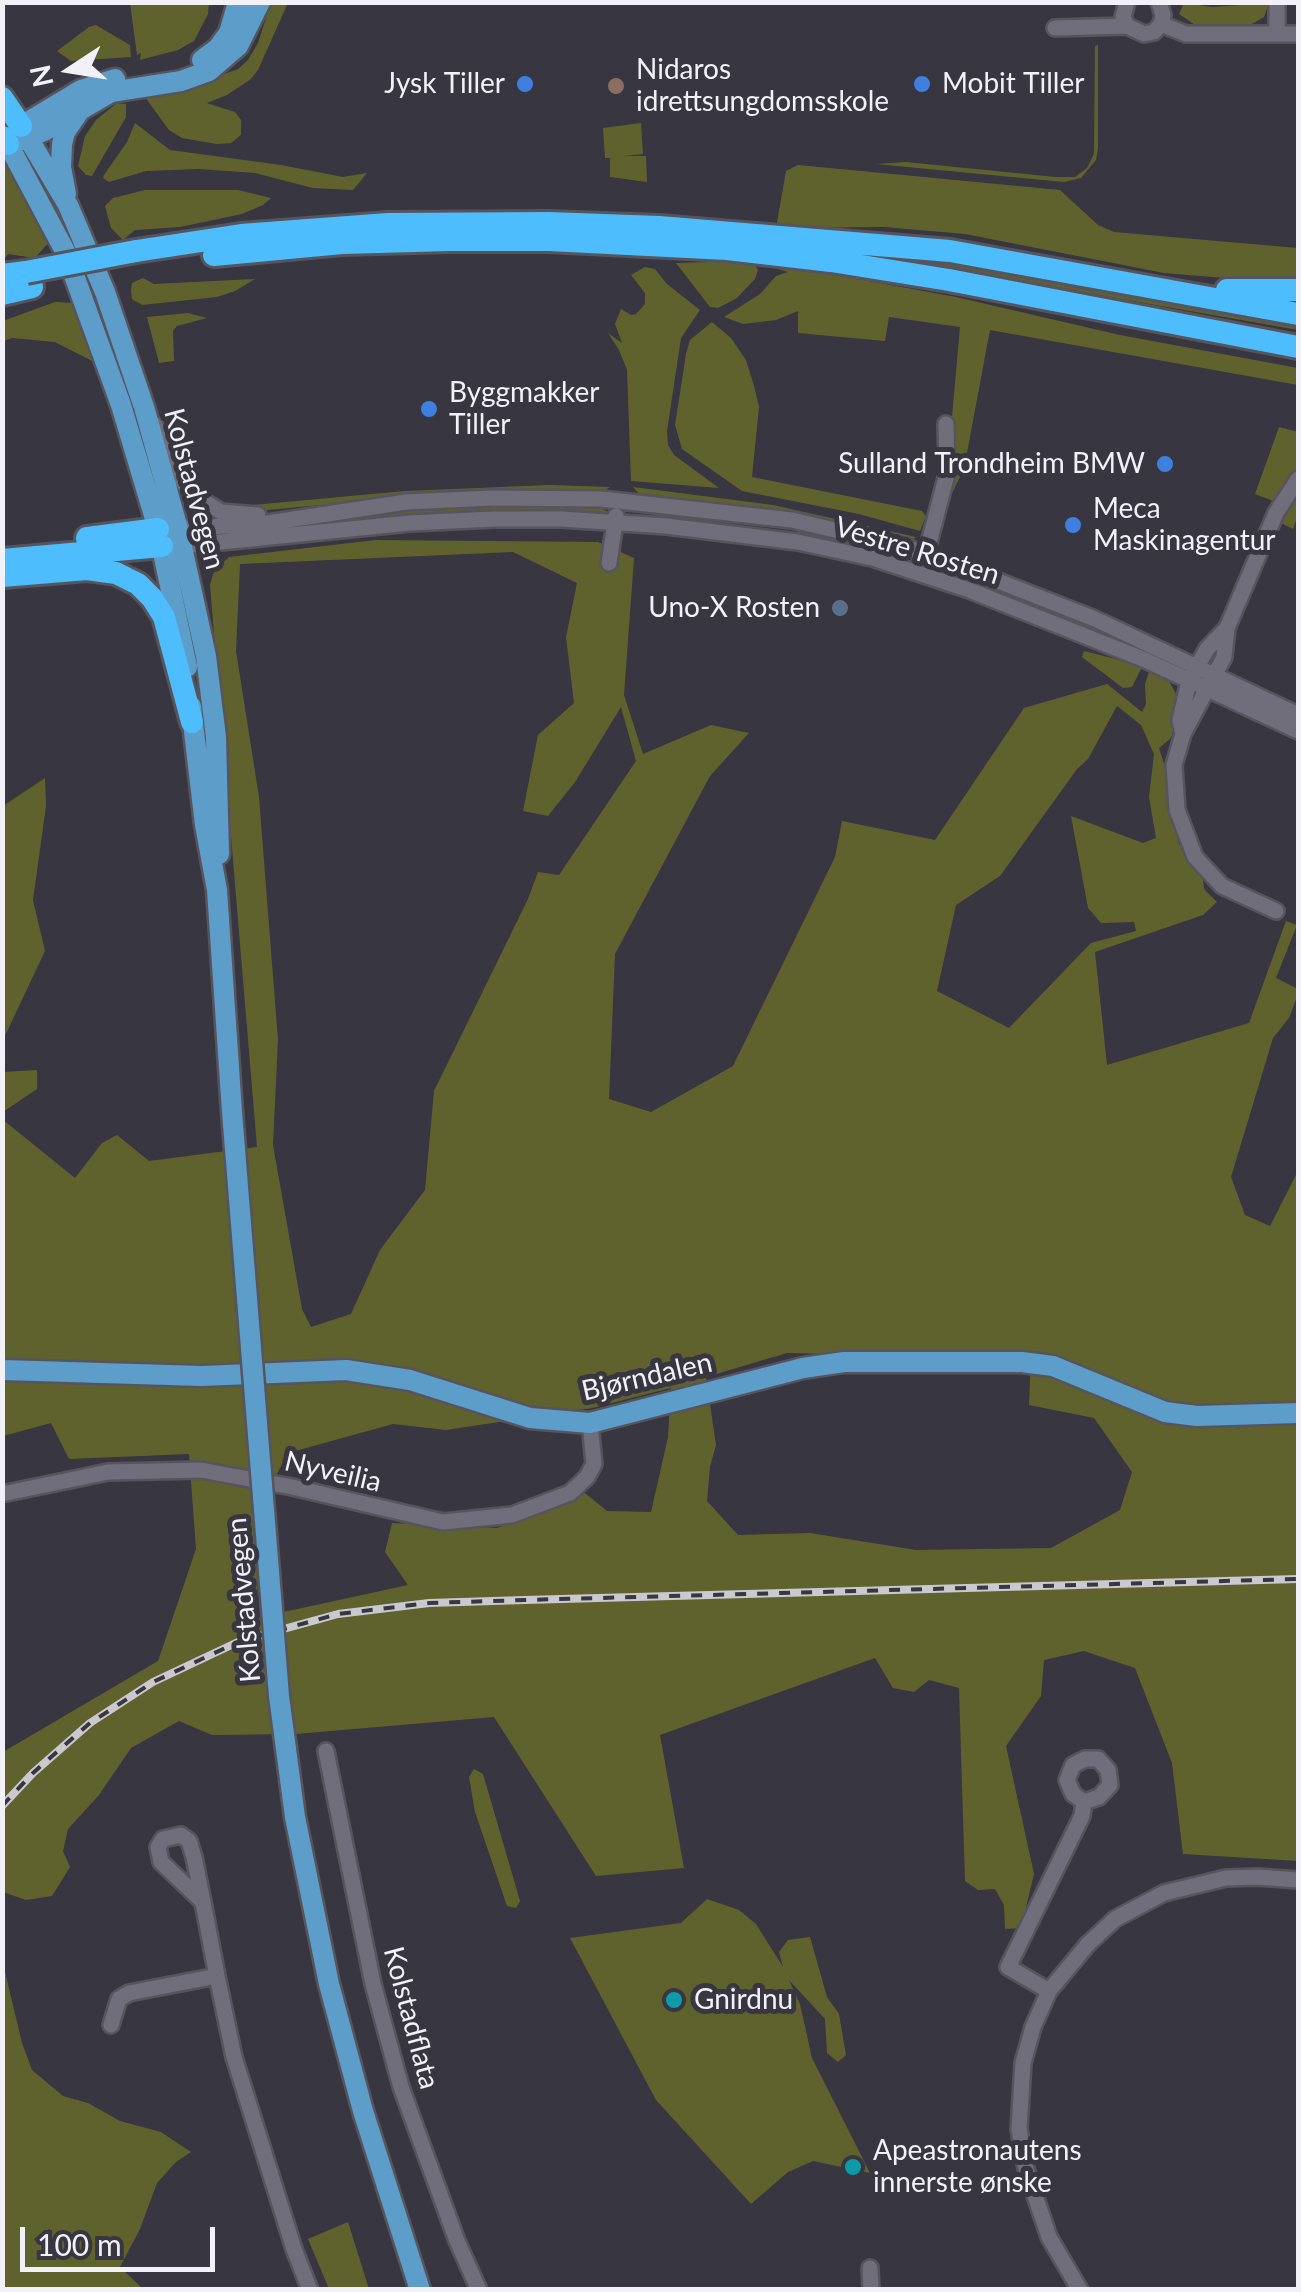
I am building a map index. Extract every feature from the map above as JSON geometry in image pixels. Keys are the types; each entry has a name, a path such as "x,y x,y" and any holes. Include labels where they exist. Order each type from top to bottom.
{"highway":[{"path":"2,98 15,136"},
{"path":"2,294 29,280 241,235 342,226 447,223 604,225 911,246 1298,314"},
{"path":"138,258 388,241 549,240 727,249 786,254 949,280 1298,347"},
{"path":"2,276 29,280"},
{"path":"1159,288 1298,290"},
{"path":"2,546 170,538"},
{"path":"2,560 170,538"},
{"path":"2,576 102,570 138,584 164,617 192,722"}],"main road":[{"path":"15,136 94,85 177,69 204,58 230,33 238,2"},
{"path":"15,136 124,88 181,81 210,71 238,46 260,2"},
{"path":"68,206 61,167 62,144 65,132 82,109"},
{"name":"Kolstadvegen","path":"15,136 68,206 105,292 144,407 170,538 205,825 217,890"},
{"name":"Kolstadvegen","path":"15,136 78,282 170,538 206,656 216,737 220,819 217,890 232,1112 280,1696 295,1818 328,1984 420,2290"},
{"name":"Bjørndalen","path":"2,1370 202,1376 346,1370 410,1380 530,1418 590,1423 803,1368 844,1362 1022,1362 1053,1366 1165,1412 1196,1416 1298,1412"}],"street":[{"path":"1126,26 1123,17 1127,2"},
{"path":"1056,28 1126,26 1144,34 1160,24 1163,15 1159,2"},
{"path":"1277,2 1277,34"},
{"path":"1160,24 1186,34 1298,34"},
{"name":"Vestre Rosten","path":"144,407 165,442 182,483 201,501 234,515 282,518"},
{"name":"Vestre Rosten","path":"926,554 947,474 946,424"},
{"path":"1276,911 1222,886 1195,857 1177,810 1174,765 1183,734 1224,657 1227,628 1276,513 1298,482"},
{"name":"Vestre Rosten","path":"170,538 282,518 406,502 457,500 562,498 792,520 926,554 1095,619 1298,715"},
{"path":"609,563 619,503"},
{"name":"Vestre Rosten","path":"170,538 494,519 713,530 798,542 872,558 1011,606 1143,659 1298,732"},
{"path":"1183,734 1180,720 1189,682 1206,649 1227,628"},
{"name":"Nyveilia","path":"2,1494 108,1472 201,1470 443,1522 512,1514 570,1493 587,1478 594,1464 590,1423"},
{"name":"Kolstadflata","path":"326,1750 373,1984 401,2087 457,2242 479,2290"},
{"path":"1049,1992 1008,1967 1082,1816 1084,1802"},
{"path":"1083,2290 1058,2232 1044,2216 1022,2150 1018,2098 1023,2063 1049,1992 1115,1918 1164,1893 1226,1878 1298,1880"},
{"path":"203,1902 234,2056 310,2290"},
{"path":"111,2026 119,1999 129,1993 217,1976"},
{"path":"870,2268 871,2290"}],"green space":[{"path":"130,3 209,3 208,14 194,41 178,50 140,60"},
{"path":"271,3 287,5 258,70 227,95 207,103 235,112 241,120 241,135 231,143 217,144 182,138 169,130 142,93 200,83 238,69 258,43"},
{"path":"1184,3 1212,7 1269,3 1264,17 1245,28 1198,27 1179,14"},
{"path":"96,25 130,45 131,57 71,61 57,51"},
{"path":"1098,45 1098,148 1096,160 1081,178 1064,182 876,164 906,162 1075,177 1087,168 1094,154"},
{"path":"117,103 126,104 126,117 92,176 86,175 78,166 85,136 96,120"},
{"path":"135,123 170,150 343,177 367,173 353,190 313,188 255,173 199,169 146,171 109,182 104,175"},
{"path":"641,123 643,154 624,156 646,156 647,182 610,177 603,128"},
{"path":"2,150 51,240 35,258 8,254 3,261"},
{"path":"798,165 1060,190 1098,225 1114,232 1298,248 1298,284 1164,273 965,234 884,227 776,228 786,171"},
{"path":"145,190 238,190 271,198 242,214 180,227 135,230 123,240 111,228 105,206 113,198"},
{"path":"894,259 943,260 1298,323 1298,330"},
{"path":"741,261 755,265 755,279 737,298 718,308 710,307 676,263"},
{"path":"771,263 1298,368 1298,385 990,330 964,469 951,495 955,457 951,428 960,327 889,317 885,341 798,333 798,311 776,320 743,324 724,317 760,294 776,276 788,272 771,267"},
{"path":"645,267 655,269 667,284 700,310 681,338 668,445 674,455 719,488 631,481 627,370 608,333 622,343 615,324 621,309 636,314 645,304 645,293 631,275"},
{"path":"143,278 154,284 255,279 217,297 142,305 132,299 131,290 132,283"},
{"path":"55,302 75,303 98,364 55,342 12,338 3,341 3,321"},
{"path":"188,313 207,318 177,326 173,331 174,361 159,363 147,317"},
{"path":"712,322 731,338 746,360 754,386 759,407 752,477 922,511 926,516 920,531 859,514 742,491 682,449 675,425 686,354 690,340"},
{"path":"1279,427 1298,432 1298,515 1293,529 1281,523 1276,502 1255,494"},
{"path":"549,485 610,487 604,491 448,493 257,511 242,506 405,491"},
{"path":"633,487 773,505 916,537 911,541 792,513 639,494"},
{"path":"473,505 596,506 613,514 354,522 405,511"},
{"path":"376,540 598,542 634,558 624,695 643,754 711,725 749,733 710,776 615,954 609,1099 651,1112 733,1066 835,857 842,821 935,840 1024,708 1107,684 1142,712 1149,672 1168,679 1178,698 1178,717 1171,738 1159,748 1168,776 1174,825 1179,844 1203,879 1204,889 1217,902 1203,915 1095,952 1107,1065 1249,1023 1286,921 1297,925 1276,978 1298,989 1298,994 1289,1018 1273,1038 1231,1177 1245,1215 1270,1226 1298,1171 1298,1861 1183,1854 1172,1763 1135,1668 1084,1651 1044,1660 1041,1696 1006,1746 1034,1874 1021,1928 1005,1929 1004,1905 995,1889 978,1890 965,1881 959,1688 929,1680 914,1692 893,1688 875,1658 660,1735 684,1868 596,1876 494,1717 296,1734 212,1735 179,1721 131,1748 99,1795 68,1829 63,1851 70,1867 52,1896 26,1900 3,1892 3,1752 158,1661 196,1549 189,1454 69,1459 51,1423 3,1436 2,1119 75,1178 102,1143 117,1135 149,1161 257,1147 210,585 214,571 229,557","holes":["513,552 577,583 566,637 574,703 538,735 523,811 548,816 575,782 621,707 636,761 559,875 538,872 434,1091 425,1190 380,1250 351,1314 311,1327 302,1309 273,1145 278,1040 259,797 236,651 240,564","1117,706 1141,725 1154,754 1149,797 1156,838 1143,843 1071,816 1088,908 1101,923 1134,922 1136,931 1091,943 1009,1028 937,991 956,905 1000,876 1088,759","787,1353 1031,1358 1029,1405 1094,1418 1132,1472 1120,1510 1051,1548 916,1550 810,1533 738,1535 707,1501 716,1445 706,1377","671,1388 668,1437 651,1512 607,1511 585,1493 497,1528 392,1523 385,1552 408,1585 256,1618 262,1502 288,1453 393,1424 446,1430 592,1408"]},
{"path":"1084,651 1142,667 1132,687 1123,688 1082,657"},
{"path":"45,778 46,806 33,900 45,951 3,1040 3,806"},
{"path":"37,1070 37,1089 3,1112 3,1072"},
{"path":"474,1769 483,1774 520,1901 516,1908 507,1906 475,1812 469,1777"},
{"path":"707,1899 739,1910 756,1924 783,1967 779,1952 788,1940 810,1937 827,1997 839,2014 846,2055 838,2062 827,2053 825,2019 789,1980 800,2004 812,2058 870,2173 813,2161 788,2172 751,2204 656,2100 570,1938 681,1923"},
{"path":"2,1959 32,2070 63,2096 88,2103 120,2121 161,2132 191,2152 157,2183 120,2267 143,2289 3,2289"},
{"path":"348,2222 369,2289 329,2289 308,2239"}],"railway":[{"path":"2,1806 90,1723 153,1682 240,1641 338,1614 429,1603 1298,1579"}],"place":[{"name":"Jysk Tiller","path":"525,84"},
{"name":"Mobit Tiller","path":"922,84"},
{"name":"Nidaros idrettsungdomsskole","path":"616,86"},
{"name":"Byggmakker Tiller","path":"429,409"},
{"name":"Sulland Trondheim BMW","path":"1165,464"},
{"name":"Meca Maskinagentur","path":"1073,525"},
{"name":"Uno-X Rosten","path":"840,608"},
{"name":"Gnirdnu","path":"674,2000"},
{"name":"Apeastronautens innerste ønske","path":"853,2167"}]}
